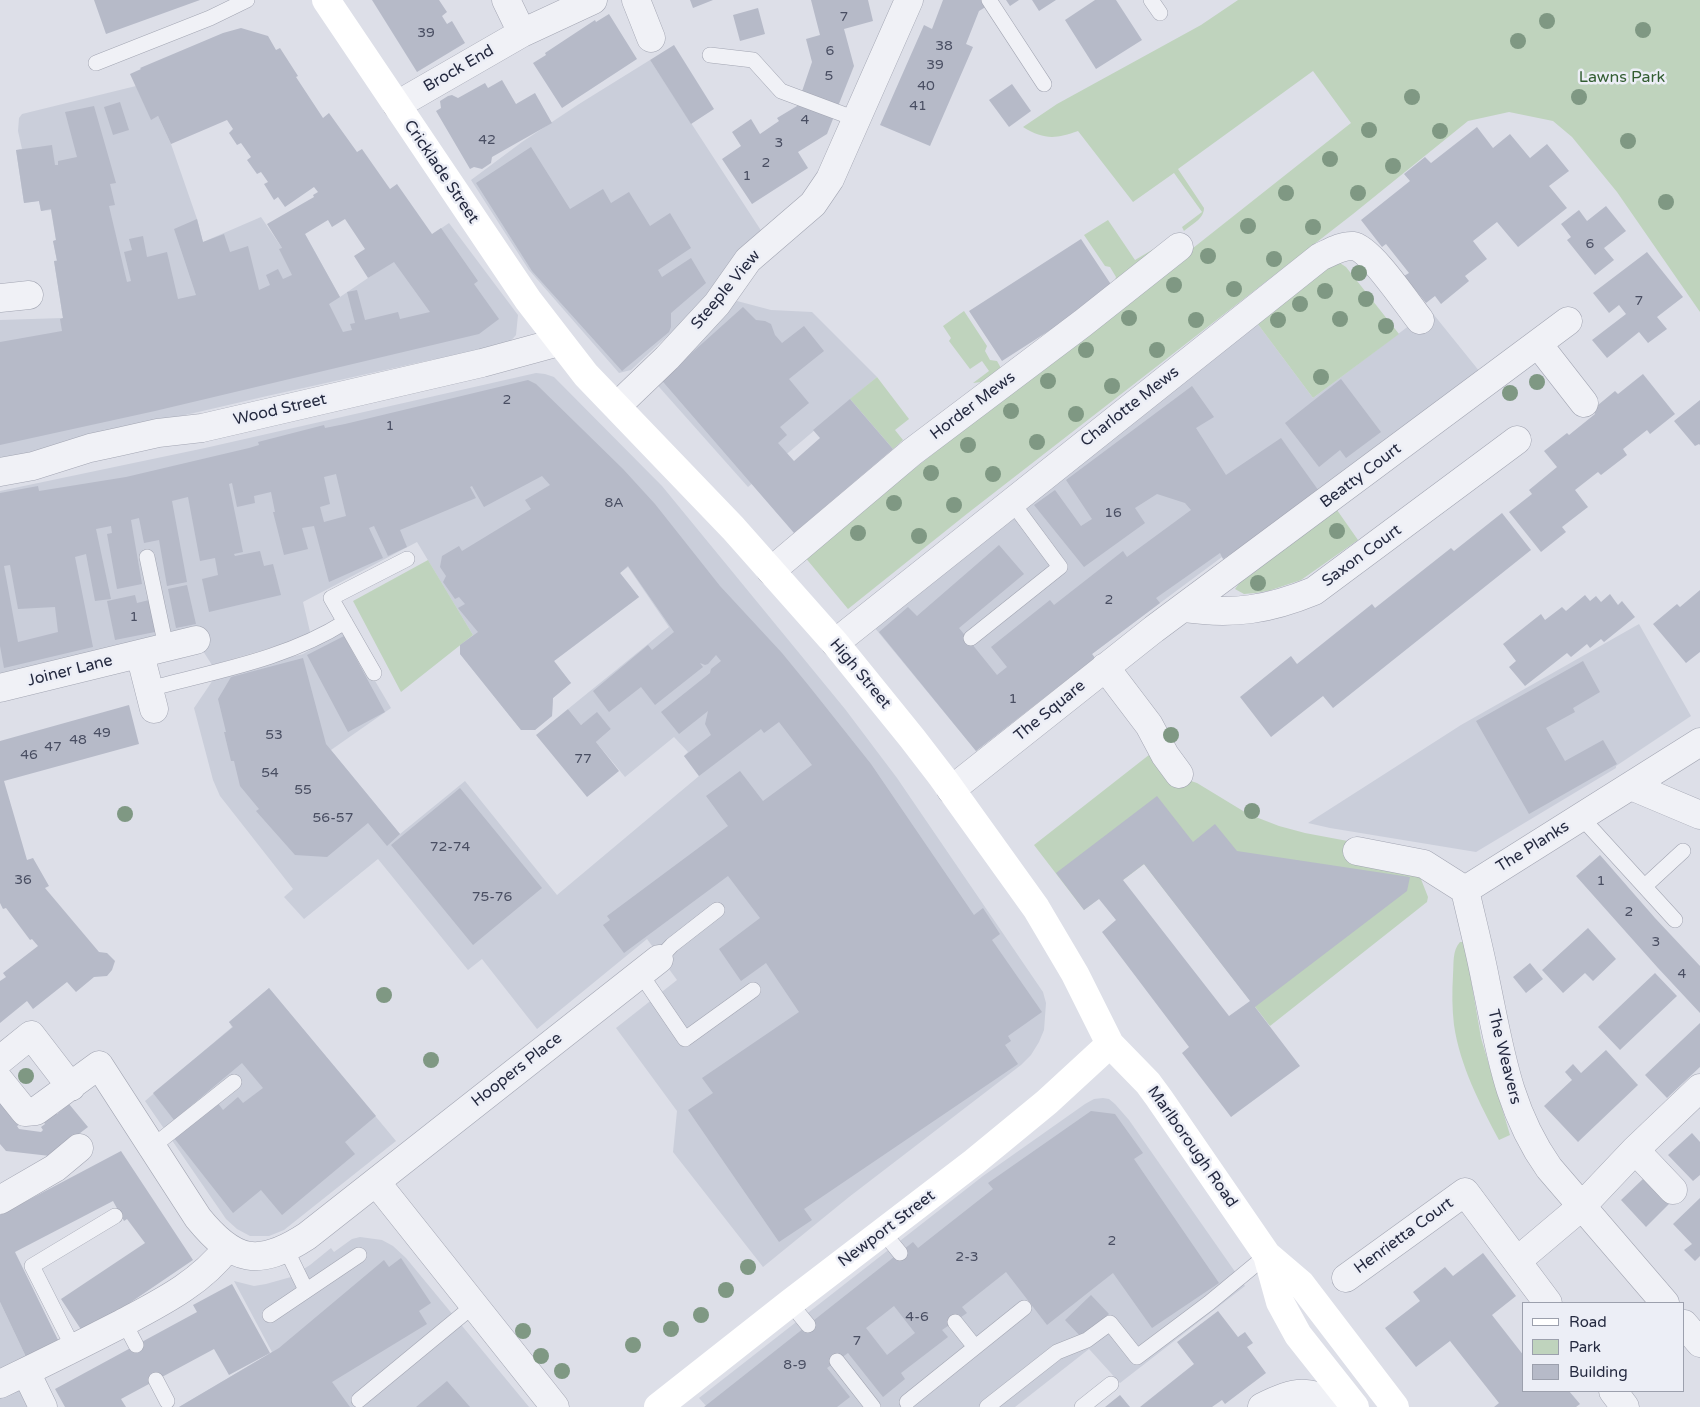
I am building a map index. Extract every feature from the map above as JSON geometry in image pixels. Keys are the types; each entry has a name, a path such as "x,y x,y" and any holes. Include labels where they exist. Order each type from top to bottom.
{"main road":[{"name":"Cricklade Street","path":"326,0 528,300 559,342"},
{"name":"High Street","path":"559,342 586,375 694,485 771,571 835,643 906,731 1036,908 1075,974 1110,1044"},
{"name":"Newport Street","path":"658,1407 996,1144 1110,1044"},
{"name":"Marlborough Road","path":"1110,1044 1148,1083 1267,1255 1302,1284 1395,1407"},
{"name":"Marlborough Road","path":"1267,1255 1280,1302 1298,1334 1316,1360 1355,1407"}],"street":[{"path":"506,0 522,33"},
{"name":"Brock End","path":"397,106 522,33 593,0"},
{"path":"636,0 651,38"},
{"name":"Steeple View","path":"617,406 667,358 717,304 748,260 813,204 830,179 909,0"},
{"name":"Charlotte Mews","path":"835,643 1320,257 1336,249 1353,246 1365,252 1377,264 1420,320"},
{"name":"Horder Mews","path":"771,571 912,452 1083,323 1179,247"},
{"path":"0,298 28,295"},
{"name":"Beatty Court","path":"1105,667 1568,321"},
{"name":"Wood Street","path":"0,472 33,466 90,448 158,433 202,428 482,363 559,342"},
{"path":"1538,344 1584,403"},
{"name":"Saxon Court","path":"1183,608 1210,612 1258,609 1287,602 1314,591 1517,440"},
{"name":"Joiner Lane","path":"0,688 196,640"},
{"path":"140,654 151,699"},
{"path":"1105,667 1140,713 1165,755 1180,774"},
{"name":"The Square","path":"951,790 1105,667"},
{"name":"The Planks","path":"1465,890 1700,742"},
{"path":"1631,786 1700,815"},
{"path":"1357,851 1424,864 1465,890"},
{"name":"The Weavers","path":"1465,890 1500,1054 1510,1092 1522,1124 1535,1148 1580,1206 1664,1302"},
{"name":"Hoopers Place","path":"71,1087 100,1065 198,1218 212,1235 227,1248 243,1255 262,1255 286,1248 307,1236 649,966"},
{"path":"0,1060 31,1036 71,1087 36,1112 30,1113 25,1112 0,1081"},
{"path":"1517,1261 1580,1206 1700,1088"},
{"path":"0,1200 55,1168 80,1148"},
{"path":"1635,1150 1673,1190"},
{"path":"376,1182 551,1406"},
{"name":"Henrietta Court","path":"1346,1278 1464,1192 1547,1302"},
{"path":"0,1384 74,1349 130,1333 176,1293 217,1262 227,1248"},
{"path":"1685,1325 1700,1343"},
{"path":"38,1366 44,1407"},
{"path":"1614,1392 1625,1407"},
{"path":"1262,1407 1293,1394 1306,1393 1347,1407"}],"lane":[{"path":"96,63 210,18 246,0"},
{"path":"989,0 1044,84"},
{"path":"1151,0 1160,13"},
{"path":"710,56 753,60 781,91 856,118"},
{"path":"971,638 1060,567 1012,501"},
{"path":"147,557 166,647"},
{"path":"374,673 331,598 407,559"},
{"path":"151,699 293,649 326,634 345,622"},
{"path":"1581,817 1675,920"},
{"path":"1645,886 1683,851"},
{"path":"717,910 672,944 649,966 685,1040 753,990"},
{"path":"152,1147 234,1082"},
{"path":"74,1349 32,1266 115,1216"},
{"path":"883,1232 900,1253"},
{"path":"286,1248 306,1290"},
{"path":"270,1315 359,1255"},
{"path":"987,1407 1057,1352 1087,1340 1110,1323 1137,1357 1210,1302 1267,1255"},
{"path":"790,1303 808,1325"},
{"path":"359,1400 473,1306"},
{"path":"907,1402 1024,1308"},
{"path":"955,1322 975,1347"},
{"path":"837,1361 874,1407"},
{"path":"156,1380 167,1401"},
{"path":"1082,1407 1110,1384"}],"shaded area":[{"path":"650,60 762,232 694,311 631,370 619,373 529,270 471,180 522,142"},
{"path":"136,86 151,119 158,116 171,144 203,242 261,217 282,248 305,234 340,297 449,223 518,315 516,335 505,347 453,359 435,359 267,396 95,436 0,462 0,320 63,318 54,261 57,260 53,241 56,240 51,210 41,211 39,201 24,203 16,150 22,149 18,131 19,118 22,114"},
{"path":"737,301 771,310 812,312 877,377 748,487 652,379 692,340"},
{"path":"1430,310 1480,372 1318,490 1321,494 1224,559 1222,557 1092,654 1095,658 976,751 874,627 1254,319 1313,398"},
{"path":"536,373 554,377 662,486 845,709 897,778 1043,992 1046,1003 1044,1030 1031,1055 1021,1065 849,1197 763,1267 673,1152 677,1111 616,1028 677,980 647,939 537,1029 482,959 468,970 378,859 304,919 284,897 293,889 220,796 213,780 194,708 215,677 303,654 345,630 391,708 331,750 400,834 465,781 557,895 699,776 684,756 688,752 674,737 625,777 596,742 611,729 597,713 581,725 568,709 669,627 628,567 620,573 639,597 554,661 571,683 553,698 552,716 535,730 521,730 460,654 460,645 473,635 417,542 303,602 311,636 212,665 196,640 0,676 0,491 205,448"},
{"path":"1639,624 1691,716 1616,766 1616,768 1476,852 1308,823 1461,725"},
{"path":"269,988 396,1141 284,1230 269,1236 250,1236 237,1229 226,1219 145,1101 232,1027 229,1022"},
{"path":"1094,1099 1109,1099 1115,1104 1129,1120 1245,1286 1120,1383 1089,1349 1015,1407 707,1407 699,1398 983,1176 1085,1104"},
{"path":"360,1237 382,1240 393,1246 406,1258 529,1407 179,1407 272,1352 234,1281 254,1286 291,1277 331,1248 334,1252 352,1239"},
{"path":"0,1302 27,1359 0,1373"},
{"path":"19,1386 29,1407 0,1407 0,1395"}],"green space":[{"name":"Lawns Park","path":"1238,0 1700,0 1700,312 1617,192 1572,137 1553,121 1509,112 1468,121 1353,214 968,513 848,609 804,556 1351,123 1313,71 1178,169 1204,208 1200,218 1184,231 1182,227 1202,212 1174,173 1133,202 1078,131 1063,136 1050,137 1037,134 1023,127 1057,104 1201,25"},
{"path":"1108,220 1135,260 1157,247 1114,283 1116,277 1110,267 1105,266 1084,235"},
{"path":"1337,261 1346,267 1399,334 1313,398 1254,319"},
{"path":"964,311 987,346 985,351 990,360 997,361 1002,370 981,382 973,383 989,371 982,361 970,369 949,341 951,338 943,326"},
{"path":"877,377 909,419 895,430 903,440 893,449 850,399"},
{"path":"1337,510 1358,540 1301,580 1268,591 1255,593 1244,594 1235,589 1240,582"},
{"path":"428,560 473,635 401,692 353,601"},
{"path":"1154,751 1188,780 1197,783 1248,814 1279,826 1305,833 1353,842 1417,869 1428,897 1427,902 1270,1026 1144,864 1084,910 1034,845"},
{"path":"1460,942 1463,942 1466,951 1481,1038 1510,1135 1499,1140 1466,1070 1457,1040 1453,1019 1452,988 1455,953"}],"building":[{"path":"94,0 200,0 106,34"},
{"path":"372,0 439,0 447,12 442,16 447,24 452,21 465,43 417,72"},
{"path":"690,0 713,0 693,8"},
{"path":"811,0 868,0 873,21 844,29 854,66 827,134 798,152 808,168 752,204 722,159 741,146 732,132 751,119 760,134 779,121 777,118 797,106 812,62 806,39 820,35"},
{"path":"943,0 997,0 979,11 966,44 973,47 930,146 880,125 924,25 932,29"},
{"path":"1006,0 1019,0 1010,6"},
{"path":"1032,0 1056,0 1039,11"},
{"path":"1095,0 1116,0 1142,40 1096,69 1065,20"},
{"path":"758,8 765,34 740,41 733,15"},
{"path":"609,14 637,59 562,108 533,63 595,20 596,22"},
{"path":"241,28 268,36 276,50 280,48 298,76 296,77 323,118 329,113 357,152 362,149 390,189 397,184 432,234 441,228 478,281 474,284 499,319 479,334 155,411 0,445 0,342 62,331 60,319 63,318 54,261 57,261 53,241 56,240 51,209 41,211 39,201 24,203 16,150 52,145 55,165 58,165 58,161 77,157 65,112 94,106 116,183 110,184 115,205 109,206 127,282 131,281 124,252 132,250 129,239 143,236 147,257 167,252 178,299 196,295 174,229 197,219 203,242 224,234 230,252 248,246 259,290 270,285 266,275 278,269 283,279 292,275 279,249 282,248 267,224 314,197 313,195 318,192 314,187 285,207 278,197 274,200 264,184 268,182 261,172 257,174 247,160 251,157 241,143 237,145 229,133 233,129 227,120 171,144 158,116 151,120 130,74 223,33","holes":["345,219 365,249 354,256 368,278 394,262 430,312 400,319 398,312 365,320 357,290 347,292 355,323 350,324 352,330 343,332 329,304 340,297 305,234 328,220 332,227"]},
{"path":"674,45 714,109 691,124 650,60"},
{"path":"502,80 516,104 535,93 552,123 492,157 491,163 482,169 474,167 470,169 436,111 441,108 440,101 448,96 452,95 458,98 485,83 488,88"},
{"path":"1012,84 1031,111 1009,127 989,100"},
{"path":"120,102 129,130 113,135 104,107"},
{"path":"1477,127 1493,148 1510,134 1530,158 1547,144 1569,171 1549,186 1567,208 1518,247 1497,222 1473,241 1487,259 1465,276 1469,281 1441,304 1435,296 1426,303 1404,276 1409,273 1386,244 1382,247 1361,220 1410,181 1404,174 1425,157 1431,163"},
{"path":"531,147 570,209 603,189 611,203 629,192 650,226 670,213 691,248 658,270 662,277 691,258 706,283 671,313 669,332 622,371 532,271 476,183"},
{"path":"1606,206 1626,231 1604,248 1614,260 1595,275 1567,240 1571,237 1561,224 1579,210 1587,221"},
{"path":"1081,239 1114,289 1002,361 969,311"},
{"path":"1647,252 1683,297 1657,317 1667,329 1648,343 1639,332 1607,358 1592,340 1626,314 1619,305 1609,313 1593,293"},
{"path":"743,307 756,320 771,324 775,335 782,343 804,326 824,351 789,379 809,403 780,427 787,435 778,443 794,461 820,438 813,430 850,399 893,449 794,533 658,376 676,367"},
{"path":"1643,374 1675,414 1650,434 1647,430 1623,449 1627,455 1601,475 1598,472 1575,490 1588,507 1562,527 1566,532 1541,552 1509,512 1532,494 1529,490 1557,467 1544,451 1567,433 1569,435 1595,414 1592,410 1615,391 1618,394"},
{"path":"1341,379 1381,432 1346,458 1340,450 1319,467 1285,423"},
{"path":"528,380 536,384 623,469 655,504 720,586 782,653 871,764 974,915 983,908 1000,934 992,940 1042,1012 1008,1036 1011,1041 1005,1045 1018,1064 804,1209 812,1220 779,1242 688,1110 713,1093 702,1078 799,1012 766,963 741,981 719,949 760,918 728,876 624,953 603,925 610,920 607,916 728,826 706,796 740,771 763,801 812,765 779,722 764,733 761,729 699,776 684,756 711,735 705,724 708,711 679,734 661,712 710,673 711,669 721,661 716,655 708,664 700,663 703,667 655,705 641,687 609,712 593,691 648,645 652,650 674,632 628,566 620,573 639,597 554,661 571,683 553,698 552,716 535,730 521,730 460,654 460,645 478,632 458,608 465,604 459,597 455,599 443,582 446,576 440,567 442,556 459,546 462,551 531,509 525,500 550,485 542,476 484,507 472,486 470,487 476,498 400,530 407,547 388,556 374,526 369,528 383,558 329,582 314,526 302,528 308,549 284,555 273,512 275,512 271,492 254,496 255,503 237,507 232,483 229,484 243,552 234,554 235,556 260,551 264,566 273,564 281,595 209,612 202,579 218,575 215,558 200,561 188,497 172,501 187,582 167,586 159,540 144,543 139,518 131,520 142,584 117,589 107,534 112,533 111,526 96,529 111,599 95,601 86,554 75,557 93,647 4,668 0,646 0,493 38,486 39,491 126,477 249,448 259,445 258,442 324,425 325,428","holes":["336,474 346,516 324,522 320,507 330,504 324,477","10,565 18,609 55,607 58,632 18,642 4,566"]},
{"path":"1192,386 1214,417 1196,428 1226,475 1281,438 1321,494 1223,559 1220,553 1156,598 1160,603 1092,654 1095,658 976,751 879,632 908,607 917,616 999,545 1024,574 959,628 997,675 1007,667 991,647 1050,600 1054,605 1123,551 1127,557 1191,510 1185,503 1157,494 1135,508 1145,523 1084,567 1034,505 1055,490 1081,526 1092,519 1066,480"},
{"path":"1700,400 1700,445 1695,446 1674,421"},
{"path":"1502,513 1531,550 1333,708 1323,696 1271,737 1240,697 1291,656 1297,664 1372,604 1375,608 1451,548 1454,551"},
{"path":"187,585 196,624 176,628 168,589"},
{"path":"1700,590 1700,652 1686,663 1653,624 1677,604 1680,607"},
{"path":"1610,594 1618,605 1622,601 1635,617 1604,642 1601,639 1590,648 1587,644 1571,657 1567,653 1525,686 1509,667 1516,661 1503,644 1541,614 1545,620 1562,607 1566,611 1585,595 1590,601 1596,596 1601,602"},
{"path":"135,595 137,603 149,600 160,631 115,640 107,601"},
{"path":"344,636 385,712 348,732 307,655"},
{"path":"303,658 326,744 400,834 387,846 368,823 327,857 295,855 256,811 259,809 240,786 234,761 231,761 218,699 231,677"},
{"path":"1583,661 1600,692 1573,708 1575,712 1546,728 1565,761 1603,740 1617,764 1529,814 1476,721"},
{"path":"129,705 139,744 4,781 27,860 33,858 49,886 45,888 99,952 107,953 115,961 112,970 107,976 94,977 76,992 67,982 33,1009 27,1001 0,1023 0,981 6,977 3,973 38,946 32,939 30,940 6,908 3,909 0,903 0,741"},
{"path":"568,709 581,725 597,712 611,729 596,742 619,771 587,797 536,735"},
{"path":"460,788 542,888 473,945 391,845"},
{"path":"1157,796 1193,842 1215,824 1237,851 1410,877 1407,891 1255,1007 1300,1066 1231,1117 1182,1053 1189,1047 1102,932 1116,920 1099,899 1084,910 1056,873","holes":["1144,864 1250,1001 1229,1016 1123,880"]},
{"path":"1600,855 1700,966 1700,1013 1576,876"},
{"path":"1588,928 1616,959 1593,981 1585,973 1563,993 1542,970"},
{"path":"1530,963 1543,979 1526,993 1513,977"},
{"path":"1655,973 1677,996 1620,1050 1598,1027"},
{"path":"269,988 376,1116 345,1142 355,1154 282,1215 261,1190 233,1213 174,1138 217,1102 223,1110 238,1097 243,1103 263,1088 242,1063 174,1120 153,1093 233,1027 229,1022"},
{"path":"1700,1023 1700,1067 1667,1098 1645,1075"},
{"path":"1606,1050 1638,1085 1578,1142 1544,1106 1572,1080 1565,1072 1573,1064 1581,1073"},
{"path":"0,1103 19,1125 17,1126 19,1129 41,1132 43,1130 41,1127 45,1124 41,1118 53,1109 57,1114 69,1104 88,1127 50,1156 6,1151 0,1144"},
{"path":"1091,1111 1115,1114 1143,1153 1134,1159 1219,1283 1152,1328 1113,1273 1047,1325 1006,1272 962,1307 967,1313 942,1330 948,1337 901,1373 905,1379 883,1397 848,1353 827,1368 850,1397 837,1407 704,1407 913,1242 918,1248 993,1189 988,1183","holes":["894,1306 915,1333 887,1355 866,1328"]},
{"path":"1692,1133 1700,1142 1700,1175 1693,1181 1668,1155"},
{"path":"121,1151 193,1260 84,1334 61,1299 145,1243 127,1219 124,1221 113,1201 15,1252 60,1344 27,1359 0,1302 0,1215"},
{"path":"1644,1178 1669,1204 1646,1227 1621,1200"},
{"path":"1700,1198 1700,1256 1695,1261 1684,1250 1692,1244 1673,1224"},
{"path":"1483,1253 1516,1296 1492,1315 1522,1353 1522,1392 1570,1392 1580,1404 1576,1407 1494,1407 1499,1403 1450,1341 1416,1367 1385,1328 1420,1301 1413,1292 1445,1267 1453,1276"},
{"path":"401,1258 431,1303 419,1311 427,1324 332,1382 350,1407 179,1407 279,1348 384,1260 389,1267"},
{"path":"232,1284 270,1353 229,1375 214,1349 121,1399 126,1407 65,1407 55,1389 197,1312 193,1305"},
{"path":"1091,1295 1109,1314 1082,1338 1065,1320"},
{"path":"1218,1311 1238,1337 1245,1332 1253,1343 1247,1347 1266,1373 1225,1404 1222,1400 1212,1407 1140,1407 1194,1364 1177,1342"},
{"path":"447,1381 470,1407 416,1407"},
{"path":"1120,1395 1130,1407 1105,1407"}]}
